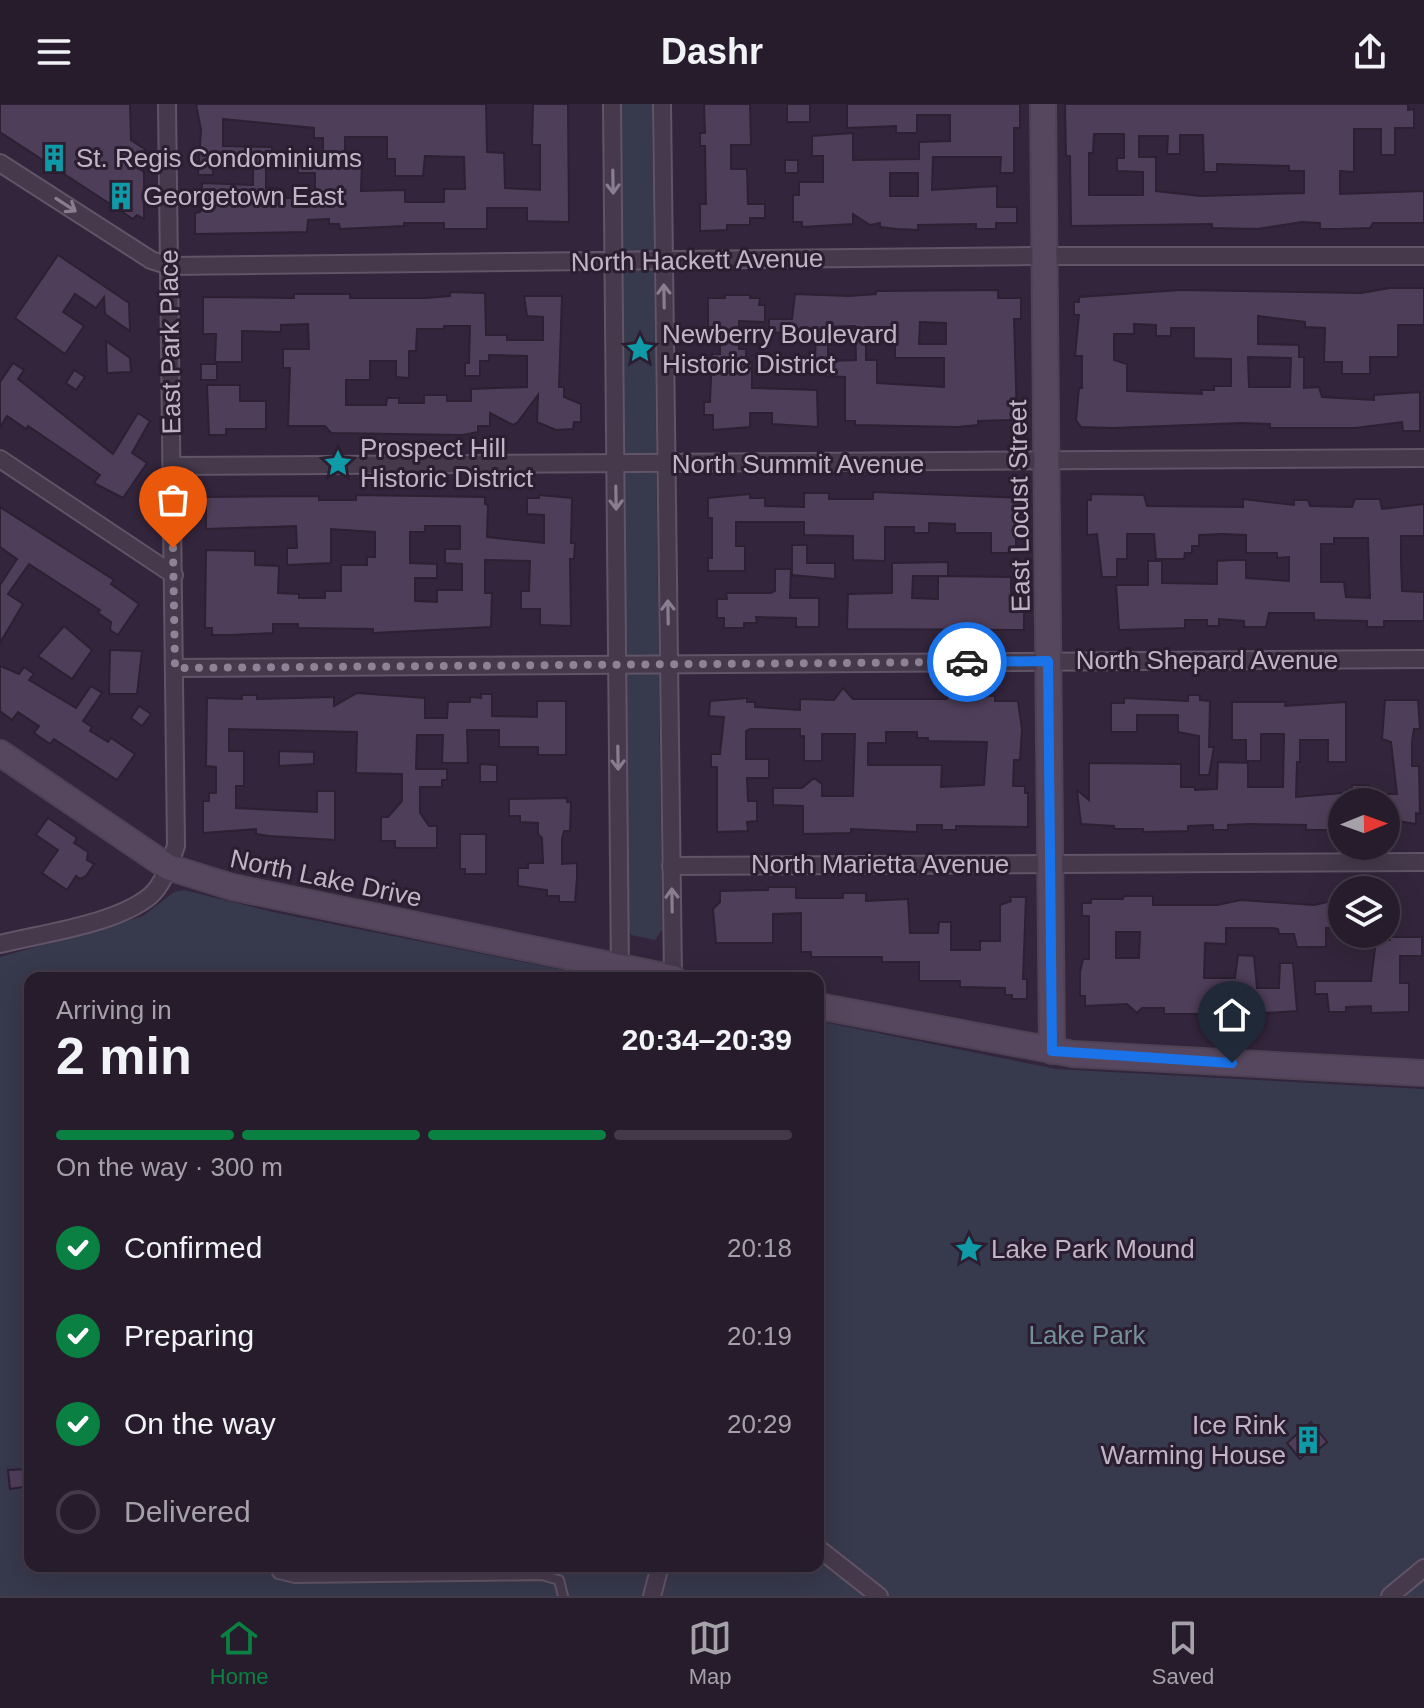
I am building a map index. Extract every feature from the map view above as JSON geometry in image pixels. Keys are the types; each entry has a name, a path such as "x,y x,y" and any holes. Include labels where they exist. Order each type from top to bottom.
{"main road":[{"name":"East Locust Street","path":"1043,104 1052,1051"},
{"name":"North Lake Drive","path":"0,753 168,867 247,891 615,972"},
{"path":"824,1007 1052,1051 1424,1073"}],"street":[{"name":"East Park Place","path":"167,104 177,837 168,867"},
{"path":"612,104 620,972"},
{"path":"662,104 673,972"},
{"name":"North Hackett Avenue","path":"2,167 151,260 169,266 1044,256 1424,256"},
{"name":"North Summit Avenue","path":"172,466 1046,463 1424,458"},
{"path":"0,459 174,575"},
{"name":"North Shepard Avenue","path":"175,668 1424,659"},
{"name":"North Marietta Avenue","path":"671,866 1424,862"},
{"path":"0,944 119,913 150,896 168,867"},
{"path":"824,1553 879,1596"},
{"path":"1390,1596 1424,1568"},
{"path":"652,1596 658,1572"}],"lane":[{"path":"277,1572 295,1578 542,1575 559,1580 563,1596"}],"green space":[{"path":"620,104 652,104 662,930 655,940 631,935 629,931"},
{"name":"Lake Park","path":"184,890 277,913 574,972 24,972 24,1572 824,1572 824,1022 1056,1069 1424,1089 1424,1596 0,1596 0,957 143,916 174,892"}],"building":[{"path":"0,104 130,104 131,140 146,150 135,166 144,172 144,219 137,215 133,219 0,132"},
{"path":"196,104 486,104 487,152 504,153 505,188 540,190 540,145 532,145 533,104 568,104 569,222 527,221 527,208 487,208 487,229 444,229 444,223 404,223 404,226 340,229 339,224 329,224 329,219 308,220 307,232 195,234 195,213 200,212 202,183 253,185 253,160 213,159 213,175 198,175 201,130","holes":["223,119 314,128 314,138 323,138 323,162 298,161 298,173 315,173 315,198 277,198 277,188 266,188 266,160 272,160 272,147 223,146","345,137 387,137 387,159 395,159 395,176 423,176 425,156 464,157 465,189 444,189 444,202 405,202 405,190 361,191 362,161 345,161"]},
{"path":"704,104 750,104 751,145 731,145 731,169 747,169 748,204 765,204 765,218 750,218 750,225 727,225 727,230 700,231 700,204 706,204 705,146 700,146 700,133 705,133"},
{"path":"787,104 810,104 810,122 787,122"},
{"path":"847,104 1020,104 1020,128 1014,128 1014,173 1000,173 1001,157 933,157 932,190 997,186 997,207 1017,207 1017,223 996,223 996,229 976,229 976,224 918,225 918,230 897,229 880,227 880,223 870,225 853,214 853,224 802,227 802,222 793,222 793,195 799,195 799,182 823,182 823,156 812,156 812,136 853,133 853,160 919,159 919,142 950,141 950,115 917,115 917,133 896,133 896,126 847,128","holes":["890,173 918,173 918,196 890,196"]},
{"path":"1065,104 1408,104 1408,110 1414,109 1414,128 1395,128 1395,155 1381,155 1381,129 1354,129 1354,172 1340,171 1340,194 1424,191 1424,223 1373,223 1370,228 1339,229 1320,229 1320,223 1302,222 1257,229 1212,228 1212,224 1071,226 1070,156 1066,156","holes":["1094,134 1124,134 1124,158 1117,158 1117,171 1143,172 1143,195 1089,195 1089,153 1093,153","1180,135 1203,135 1204,172 1217,172 1217,164 1289,166 1289,171 1304,171 1304,193 1200,196 1156,191 1156,157 1139,157 1139,136 1168,136 1167,154 1180,154"]},
{"path":"785,160 798,160 798,173 785,173"},
{"path":"58,255 129,303 130,331 105,314 104,297 96,308 75,294 63,312 84,326 65,354 15,318"},
{"path":"1390,288 1424,288 1424,325 1398,325 1398,357 1370,357 1370,374 1342,374 1342,362 1324,362 1325,328 1305,327 1305,322 1258,316 1258,344 1299,345 1299,357 1304,357 1304,388 1319,387 1322,397 1374,400 1374,395 1420,392 1420,431 1403,431 1402,422 1355,428 1270,428 1270,424 1241,423 1114,428 1081,427 1076,420 1079,388 1082,388 1082,356 1075,356 1079,315 1074,315 1074,302 1079,302 1079,297 1180,290 1361,293","holes":["1134,324 1156,325 1156,336 1171,336 1171,328 1194,328 1194,358 1231,359 1231,386 1214,386 1214,390 1201,390 1202,394 1127,391 1127,364 1114,360 1114,334 1134,334","1248,357 1291,358 1290,387 1249,387"]},
{"path":"998,290 998,298 1021,298 1021,319 1014,319 1017,418 978,421 978,425 958,427 855,425 855,421 845,421 845,377 826,376 826,361 856,360 855,326 828,327 828,359 815,359 816,335 769,332 769,319 792,319 795,294 849,296 876,294 876,291","holes":["920,322 946,323 946,344 919,344","866,327 895,327 895,358 944,358 944,387 877,383 877,360 866,360"]},
{"path":"450,292 485,293 486,335 507,335 507,340 543,340 543,317 527,316 524,296 562,296 559,387 564,387 564,397 581,404 581,422 574,422 573,429 556,430 537,422 538,395 517,423 513,425 490,413 490,426 478,426 478,432 463,435 331,433 325,426 288,426 290,368 283,368 283,349 309,349 308,324 281,325 281,332 242,331 242,362 215,362 216,334 203,334 203,297 294,298 294,294 350,294 350,298 450,296","holes":["470,326 469,363 465,363 465,376 480,376 480,361 489,361 489,355 527,356 527,387 471,389 471,401 447,401 447,395 424,395 424,403 399,403 399,398 387,398 386,405 346,405 346,380 370,380 370,361 396,361 396,377 409,378 409,351 416,351 417,329"]},
{"path":"725,295 750,295 750,298 760,298 759,305 765,305 765,322 739,321 739,349 746,349 746,362 752,362 752,388 817,390 818,427 772,424 772,413 750,413 750,427 713,430 713,415 704,415 704,402 710,402 712,354 720,354 720,327 708,327 708,298 725,298"},
{"path":"106,341 130,358 131,372 107,373"},
{"path":"13,363 24,370 18,379 113,454 138,413 150,421 132,453 147,463 123,498 94,483 100,475 28,426 26,429 7,416 0,427 0,382"},
{"path":"201,364 217,364 217,380 201,380"},
{"path":"74,370 85,377 76,390 66,383"},
{"path":"207,385 240,385 240,401 266,401 266,429 226,429 226,435 209,435"},
{"path":"873,492 1025,498 1025,518 1019,518 1016,531 1016,553 991,553 991,533 955,533 955,524 929,523 929,533 914,533 914,527 885,527 885,561 853,560 853,536 804,535 804,522 736,522 736,546 745,546 745,571 708,571 708,558 712,558 712,518 708,518 708,498 750,494 750,498 765,498 765,506 804,507 804,493 829,493 829,499 873,499"},
{"path":"1091,494 1144,495 1147,506 1243,507 1243,499 1294,505 1294,500 1308,500 1310,506 1352,507 1355,499 1380,499 1382,509 1424,504 1424,536 1401,536 1401,561 1402,591 1424,592 1424,621 1384,621 1384,627 1367,627 1367,621 1314,620 1314,613 1269,613 1266,627 1244,627 1244,621 1219,619 1219,626 1207,626 1207,620 1185,620 1185,628 1119,630 1116,585 1148,585 1148,561 1162,561 1162,583 1217,584 1217,561 1231,560 1246,560 1246,578 1289,581 1289,557 1277,558 1277,553 1246,553 1246,535 1223,534 1199,535 1199,546 1192,546 1192,553 1185,553 1184,559 1156,559 1154,534 1127,534 1127,559 1117,559 1117,577 1102,577 1097,534 1087,535 1087,500 1091,500","holes":["1334,538 1368,538 1370,598 1346,597 1344,582 1321,582 1321,544 1334,544"]},
{"path":"356,495 485,497 485,504 488,505 487,537 544,543 544,515 527,514 527,498 539,498 539,495 572,498 571,543 575,543 574,559 570,559 571,626 540,625 540,609 521,609 521,591 529,591 530,561 485,560 485,593 492,593 491,627 373,633 373,629 298,628 298,624 273,624 273,633 230,635 212,635 212,628 205,628 206,550 255,551 255,565 279,566 278,593 299,594 299,598 325,598 325,591 341,591 341,565 367,565 367,557 375,557 375,532 331,529 331,563 287,565 287,548 297,548 296,526 206,529 206,497 319,496 319,500 356,500","holes":["425,526 460,526 460,549 445,549 445,563 462,564 462,590 437,590 437,602 415,601 415,578 437,578 437,564 410,563 410,532 425,532"]},
{"path":"0,507 114,580 111,584 139,604 118,635 110,630 111,622 98,613 100,610 29,564 8,594 23,604 0,643 0,585 17,559 0,547"},
{"path":"792,545 807,545 807,563 835,563 835,579 792,575"},
{"path":"948,562 948,576 938,576 1011,577 1011,593 1019,593 1019,602 1024,602 1024,630 847,629 848,594 892,593 892,563","holes":["913,576 938,576 938,599 912,598"]},
{"path":"775,569 791,569 790,598 819,598 819,627 796,627 796,618 756,617 757,623 744,623 744,628 724,628 724,618 717,618 717,599 727,599 726,593 775,591"},
{"path":"64,626 92,650 72,679 38,656"},
{"path":"110,650 142,651 137,694 109,694"},
{"path":"0,666 19,674 24,667 34,674 29,680 76,708 91,686 102,693 83,721 92,727 90,731 108,742 111,738 135,754 117,780 54,739 50,744 34,733 39,726 18,712 12,720 0,711"},
{"path":"843,688 853,699 947,699 947,694 964,694 995,696 995,701 1018,701 1022,729 1020,760 1014,760 1013,786 1025,786 1025,793 1028,793 1028,827 956,826 956,830 942,830 942,825 917,825 917,832 851,829 851,833 803,834 803,806 773,805 773,788 802,788 814,778 822,784 822,796 853,796 855,734 822,734 822,761 804,761 804,736 800,736 800,729 750,729 746,731 746,759 769,759 769,778 747,778 748,801 757,801 757,821 747,822 748,831 717,832 717,767 711,767 711,754 720,754 724,717 709,716 710,701 747,698 747,702 755,702 755,707 800,710 800,699 834,700","holes":["886,732 917,732 917,738 928,738 928,741 987,742 984,785 941,787 942,765 868,765 868,743 886,743"]},
{"path":"357,693 425,698 425,718 447,718 448,702 470,702 470,697 481,698 481,694 492,694 492,716 537,717 537,701 566,701 566,755 538,755 538,747 499,747 499,730 467,730 468,763 442,763 443,735 417,735 416,769 447,769 447,780 442,780 442,787 420,787 420,813 429,826 437,826 437,848 395,848 395,841 381,841 381,817 388,817 402,801 402,774 356,773 357,732 229,729 229,751 244,751 244,786 236,786 236,808 317,812 317,791 335,791 335,840 269,836 256,834 256,829 203,833 203,801 209,801 209,793 216,793 216,767 206,766 207,698 242,699 242,695 257,695 257,699 334,697 334,706"},
{"path":"1188,695 1200,695 1200,700 1210,701 1209,747 1214,747 1209,775 1199,775 1199,736 1178,732 1178,715 1137,715 1137,732 1111,732 1111,703 1124,703 1124,698 1188,701"},
{"path":"1385,700 1418,700 1420,729 1414,729 1412,742 1412,766 1419,766 1420,814 1416,813 1416,824 1400,821 1400,788 1396,788 1391,742 1382,739"},
{"path":"1232,702 1286,702 1285,706 1346,702 1346,762 1328,762 1328,740 1300,740 1296,797 1328,794 1328,830 1306,830 1306,825 1251,824 1228,825 1228,830 1213,830 1213,825 1188,826 1188,831 1143,832 1143,829 1081,824 1077,790 1089,800 1089,763 1181,764 1181,787 1195,787 1195,790 1217,789 1218,762 1248,763 1248,787 1283,787 1284,734 1261,734 1261,761 1246,761 1246,740 1232,740"},
{"path":"139,706 151,714 142,726 131,718"},
{"path":"279,751 314,752 314,764 279,766"},
{"path":"480,764 497,765 497,782 480,782"},
{"path":"1352,785 1368,785 1368,788 1352,788"},
{"path":"567,798 567,802 571,802 570,831 564,831 562,839 562,864 577,863 577,878 575,902 559,902 559,896 547,896 547,890 518,886 518,868 528,868 528,863 543,863 542,838 538,834 538,823 520,822 520,816 509,816 509,799"},
{"path":"48,818 77,838 74,843 88,852 87,860 94,864 86,876 80,879 76,876 67,890 42,873 58,850 36,835"},
{"path":"460,834 486,834 486,874 465,874 465,869 460,869"},
{"path":"768,887 796,887 796,898 843,898 843,893 866,893 866,901 908,899 910,933 938,933 939,922 951,922 951,950 980,950 980,941 1000,941 1000,905 1011,901 1010,897 1026,897 1023,979 1027,979 1027,999 1012,999 1012,995 1005,995 1005,988 960,987 960,981 919,981 919,962 882,962 882,957 811,957 811,952 801,952 801,913 773,914 773,943 716,943 713,909 720,902 720,891 768,890"},
{"path":"1153,896 1153,905 1217,905 1241,900 1314,905 1328,902 1326,947 1297,947 1294,934 1279,934 1278,929 1273,928 1226,928 1226,944 1205,943 1204,978 1235,978 1238,955 1254,956 1257,988 1279,988 1280,963 1293,963 1297,1011 1250,1014 1250,1019 1218,1019 1218,1014 1164,1014 1164,1008 1142,1008 1137,1013 1127,1004 1085,1006 1085,996 1080,996 1080,972 1083,959 1089,959 1089,916 1082,916 1082,903 1091,903 1091,899","holes":["1116,932 1140,932 1139,958 1116,958"]},
{"path":"1400,937 1422,937 1422,956 1400,956 1400,983 1409,983 1409,1012 1371,1013 1371,1006 1346,1007 1346,1012 1329,1012 1327,994 1315,994 1315,981 1371,981 1375,948 1400,948"},
{"name":"Ice Rink Warming House","path":"1311,1422 1327,1442 1312,1455 1309,1451 1300,1459 1287,1443"},
{"path":"24,1469 24,1487 10,1489 8,1470"}],"way so far":[{"path":"173,548 175,668 967,662"}],"place":[{"name":"St. Regis Condominiums","path":"54,158"},
{"name":"Georgetown East","path":"121,196"},
{"name":"Newberry Boulevard Historic District","path":"640,349"},
{"name":"Prospect Hill Historic District","path":"338,463"},
{"name":"Lake Park Mound","path":"969,1249"},
{"name":"Ice Rink Warming House","path":"1308,1440"}],"route":[{"path":"967,662 1048,661 1052,1051 1232,1063"}]}
